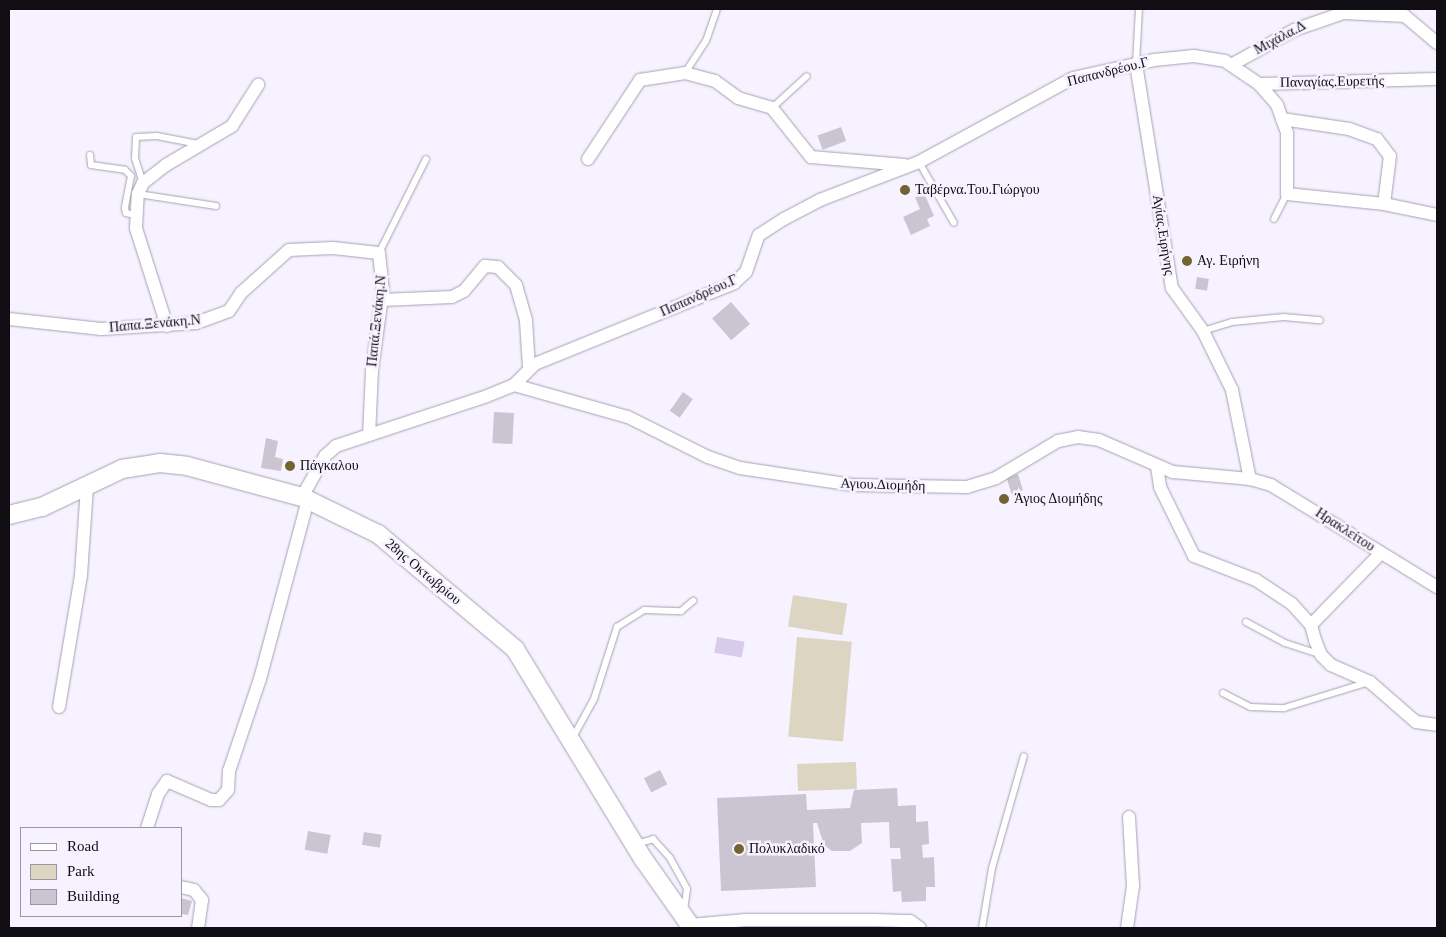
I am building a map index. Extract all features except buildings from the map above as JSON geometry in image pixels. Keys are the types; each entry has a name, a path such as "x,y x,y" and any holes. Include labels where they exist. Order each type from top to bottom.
{"main road":[{"name":"28ης Οκτωβρίου","path":"9,515 42,507 122,469 167,463 305,499 378,534 509,643 534,675 634,845 688,923"}],"street":[{"name":"Μιχάλα.Δ","path":"1233,64 1312,22 1355,10 1405,16 1437,43"},
{"name":"Παπανδρέου.Γ","path":"147,827 158,794 167,781 211,800 219,800 228,790 229,772 260,679 305,499 330,450 514,385 529,368 734,282 746,272 757,238 766,230 820,200 914,164 1052,86 1136,64 1194,56 1233,64"},
{"name":"Αγίας.Ειρήνης","path":"1136,64 1172,288 1203,331 1232,390 1250,479"},
{"path":"1233,64 1259,84 1277,105 1287,133 1288,194 1384,204 1437,215"},
{"path":"588,159 640,80 685,73 715,80 738,98 772,108 811,157 914,164"},
{"name":"Παναγίας.Ευρετής","path":"1259,84 1437,79"},
{"path":"167,326 139,242 134,214 141,188 198,144 232,126 258,85"},
{"path":"1282,119 1349,129 1377,139 1390,156 1384,204"},
{"name":"Παπα.Ξενάκη.Ν","path":"9,320 92,329 196,323 229,311 241,293 289,250 333,248 379,253"},
{"name":"Παπά.Ξενάκη.Ν","path":"369,435 372,370 382,300 379,253"},
{"path":"382,300 452,297 464,291 485,266 498,267 516,285 526,321 529,368"},
{"name":"Αγιου.Διομήδη","path":"514,385 628,417 708,457 740,468 794,478 852,485 967,487 996,478 1058,441 1072,437 1099,440 1157,467 1188,475 1250,479"},
{"path":"1157,467 1160,487 1194,556 1256,580 1292,604 1311,626 1321,654 1331,665 1370,682 1416,722 1437,725"},
{"name":"Ηρακλείτου","path":"1250,479 1271,485 1437,587"},
{"path":"59,707 81,574 87,487"},
{"path":"1311,626 1380,553"},
{"path":"1127,928 1133,886 1129,817"},
{"path":"182,887 194,890 202,900 198,928"},
{"path":"688,923 738,920 874,920 910,921 920,928"}],"lane":[{"path":"685,73 706,41 717,9"},
{"path":"1136,64 1139,9"},
{"path":"772,108 807,76"},
{"path":"198,144 157,136 136,137 135,158 141,188 216,206"},
{"path":"90,155 91,165 125,170 131,176 125,208 126,213 134,214"},
{"path":"379,253 426,159"},
{"path":"914,164 954,223"},
{"path":"1274,219 1288,194"},
{"path":"1203,331 1232,322 1284,317 1320,320"},
{"path":"572,740 594,700 617,628 644,610 681,611 693,601"},
{"path":"1246,622 1284,643 1311,655 1321,654"},
{"path":"1223,693 1251,707 1284,708 1370,682"},
{"path":"982,928 995,859 1024,756"}],"green space":[{"path":"793,595 847,604 842,635 788,627"},
{"path":"797,637 852,642 843,741 788,737"},
{"path":"856,762 857,789 798,791 797,764"}],"shaded area":[{"path":"717,637 745,642 742,658 714,653"}],"place":[{"name":"Ταβέρνα.Του.Γιώργου","path":"905,190"},
{"name":"Αγ. Ειρήνη","path":"1187,261"},
{"name":"Πάγκαλου","path":"290,466"},
{"name":"Άγιος Διομήδης","path":"1004,499"},
{"name":"Πολυκλαδικό","path":"739,849"}]}
